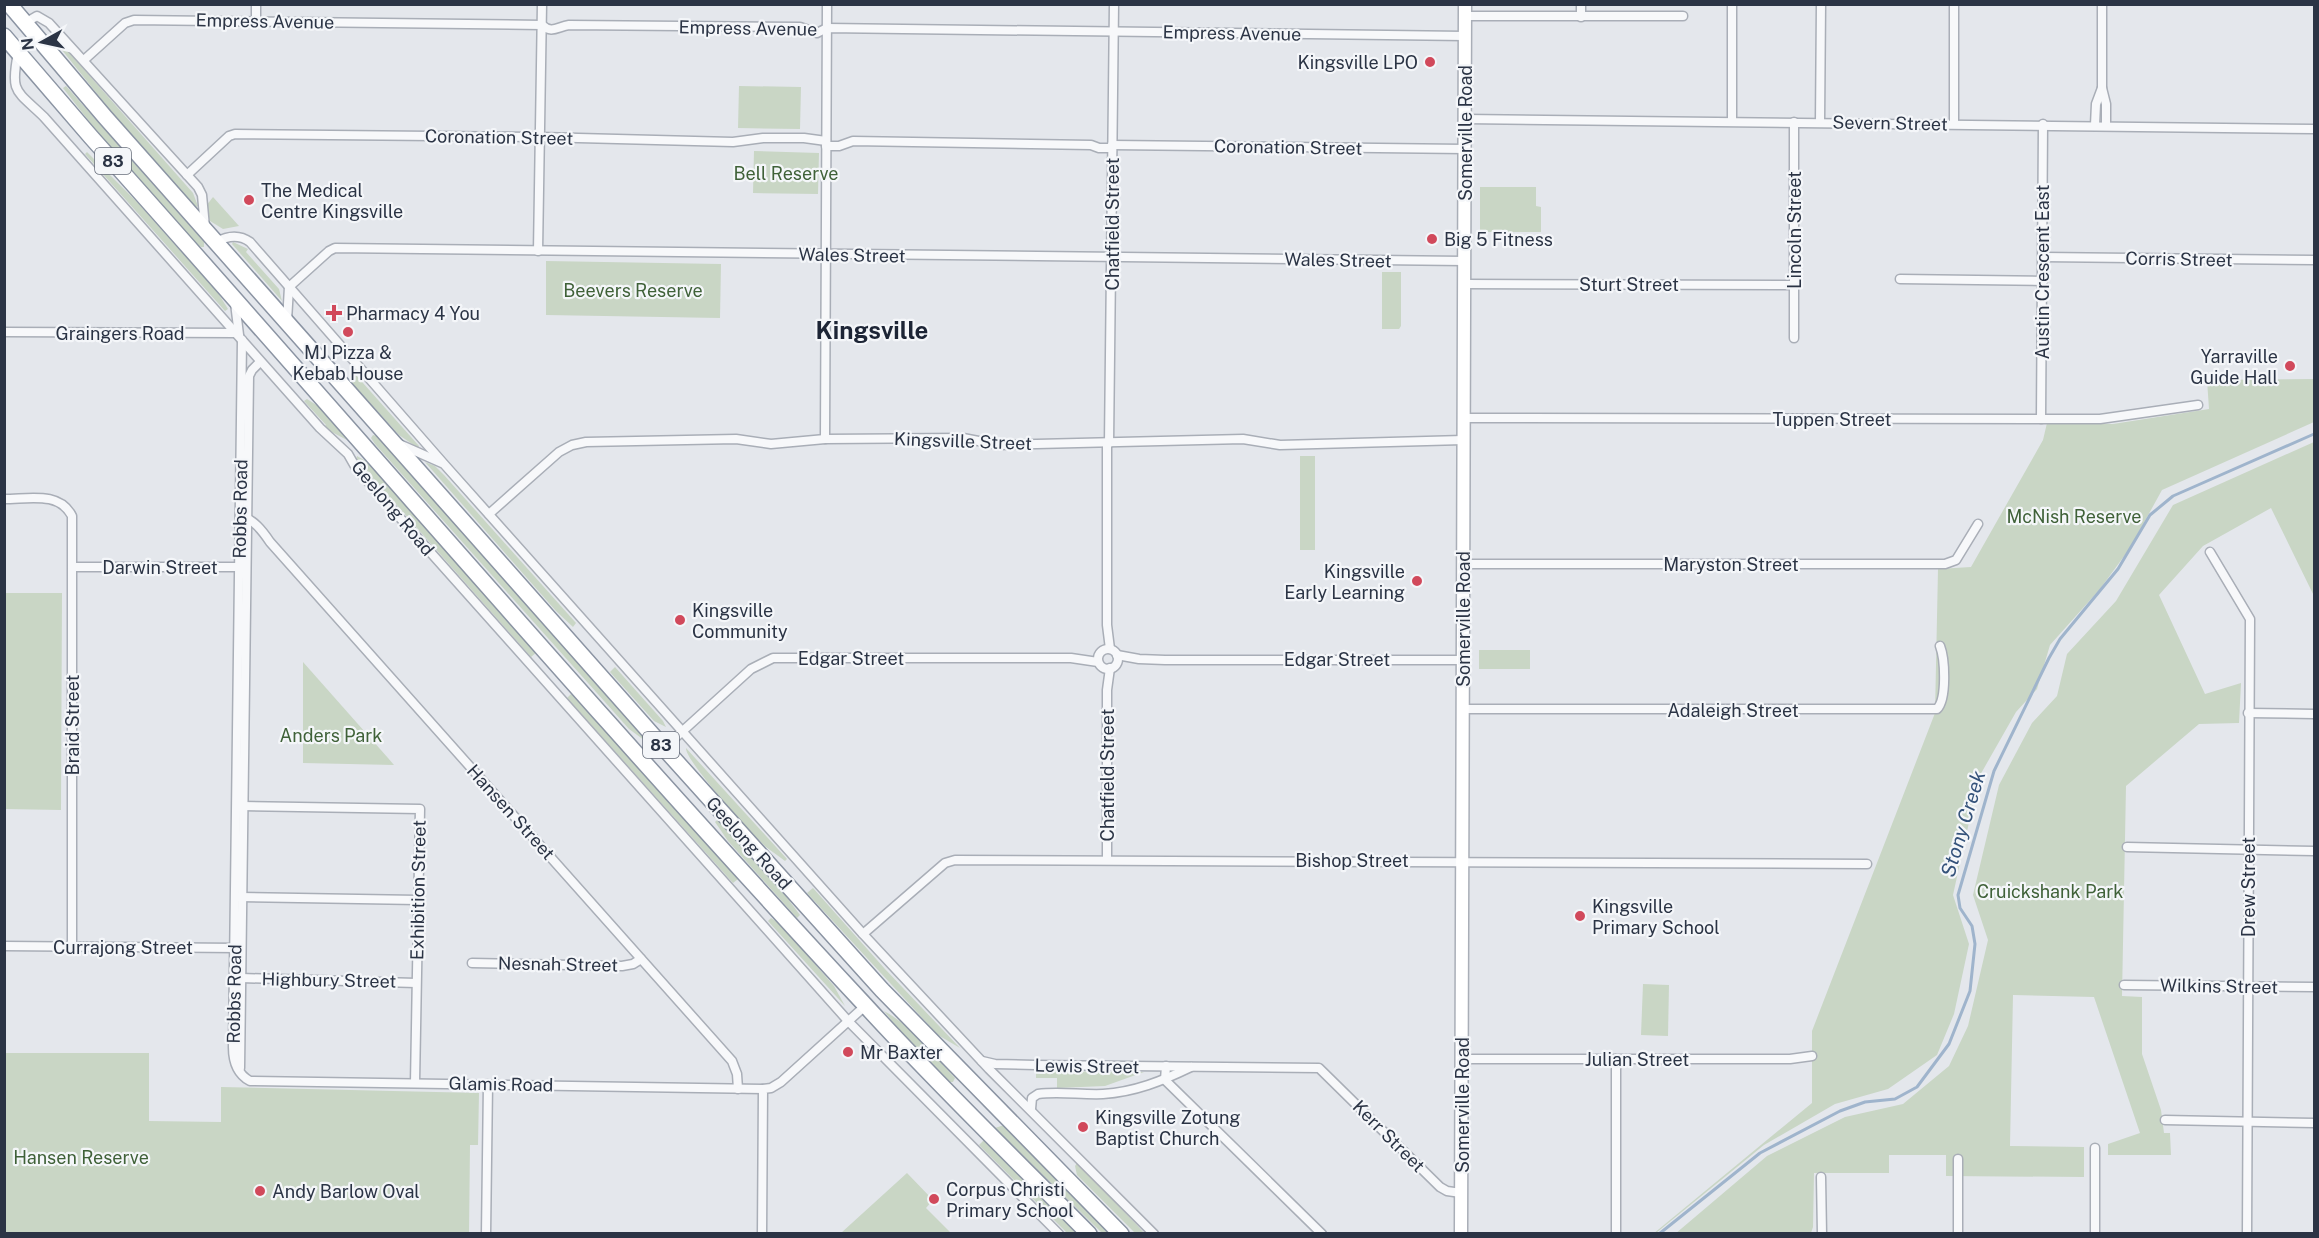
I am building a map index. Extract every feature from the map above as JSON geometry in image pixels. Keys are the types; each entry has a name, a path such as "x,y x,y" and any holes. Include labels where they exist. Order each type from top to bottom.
{"highway":[{"name":"Geelong Road","path":"9,4 105,117 664,748 882,990 1121,1233"},
{"name":"Geelong Road","path":"4,36 647,764 865,1006 1089,1233"},
{"path":"211,236 211,271"},
{"path":"365,446 368,414"},
{"path":"647,764 664,748"},
{"path":"865,1006 882,990"}],"main road":[{"name":"Somerville Road","path":"1461,1233 1465,10"}],"street":[{"path":"256,4 256,21"},
{"path":"538,251 542,4"},
{"path":"825,438 827,4"},
{"name":"Chatfield Street","path":"1107,860 1108,443 1114,4"},
{"path":"1581,4 1581,17"},
{"path":"1732,4 1732,121"},
{"path":"1820,122 1821,4"},
{"path":"1954,4 1954,123"},
{"path":"2102,4 2102,88 2106,104 2106,125"},
{"path":"1465,10 1581,17 1683,16"},
{"path":"25,22 35,17 44,19 187,175 201,194 202,214 211,236"},
{"name":"Empress Avenue","path":"84,60 132,20 542,25 547,30 569,25 800,27 817,33 827,28 1465,36"},
{"name":"Geelong Road","path":"18,52 13,76 18,91 44,117 261,362 337,445 348,454 356,468 849,1022 1059,1233"},
{"path":"2095,125 2096,104 2102,88"},
{"name":"Severn Street","path":"1465,119 2043,124 2314,129"},
{"name":"Lincoln Street","path":"1794,122 1794,338"},
{"name":"Austin Crescent East","path":"2042,419 2043,124"},
{"name":"Coronation Street","path":"187,175 229,136 235,134 540,137 733,142 763,138 794,138 839,146 853,141 1091,145 1099,148 1112,146 1465,149"},
{"name":"Geelong Road","path":"211,236 246,239 863,934 981,1060 1152,1232"},
{"name":"Wales Street","path":"289,286 334,248 1464,261"},
{"name":"Corris Street","path":"2043,257 2314,260"},
{"path":"1900,279 2043,281"},
{"name":"Sturt Street","path":"1464,284 1793,285"},
{"path":"287,321 289,286"},
{"path":"234,298 239,337"},
{"name":"Graingers Road","path":"4,332 239,337"},
{"name":"Robbs Road","path":"239,337 244,531 238,948 233,1057 241,1074"},
{"name":"Robbs Road","path":"244,516 249,376 261,362"},
{"name":"Tuppen Street","path":"1464,418 2111,418 2198,405"},
{"name":"Kingsville Street","path":"489,514 559,452 575,444 736,439 771,444 825,438 967,438 999,445 1247,440 1280,445 1463,440"},
{"name":"Geelong Road","path":"391,439 444,464"},
{"name":"Geelong Road","path":"337,445 354,448 365,446"},
{"name":"Braid Street","path":"4,499 53,499 66,505 72,516 72,947"},
{"name":"Hansen Street","path":"244,516 260,528 732,1061 738,1074 738,1089"},
{"name":"Maryston Street","path":"1463,564 1945,564 1956,560 1978,524"},
{"name":"Hansen Street","path":"244,531 270,542"},
{"name":"Drew Street","path":"2210,552 2250,619 2247,1233"},
{"name":"Darwin Street","path":"73,567 243,567"},
{"name":"Adaleigh Street","path":"1463,709 1936,709 1942,704 1943,694 1943,654 1940,646"},
{"name":"Edgar Street","path":"664,748 751,669 773,658 1463,660"},
{"path":"2248,713 2314,714"},
{"name":"Exhibition Street","path":"240,806 420,809 415,1083"},
{"path":"2127,847 2314,851"},
{"name":"Bishop Street","path":"863,934 945,863 952,860 1867,864"},
{"path":"238,896 418,900"},
{"name":"Currajong Street","path":"4,946 238,948"},
{"name":"Robbs Road","path":"238,948 241,978 241,1074"},
{"name":"Nesnah Street","path":"472,963 622,966 633,964 641,959"},
{"name":"Highbury Street","path":"241,978 416,982"},
{"name":"Wilkins Street","path":"2124,985 2314,987"},
{"path":"762,1233 763,1089 778,1084 865,1006"},
{"name":"Julian Street","path":"1462,1059 1790,1059 1812,1056"},
{"path":"1616,1059 1616,1233"},
{"name":"Lewis Street","path":"981,1060 1000,1064 1314,1067 1323,1070"},
{"path":"1166,1066 1166,1080 1323,1233"},
{"name":"Lewis Street","path":"1030,1109 1032,1100 1038,1094 1106,1094 1149,1086 1194,1066"},
{"name":"Kerr Street","path":"1323,1070 1440,1187 1447,1191 1461,1192"},
{"name":"Glamis Road","path":"241,1074 250,1081 763,1089"},
{"path":"486,1233 488,1084"},
{"path":"2165,1120 2314,1123"},
{"path":"2095,1148 2095,1233"},
{"path":"1958,1159 1958,1233"},
{"path":"1821,1177 1822,1233"}],"green space":[{"path":"65,48 193,193 198,206 196,207 110,110 62,50"},
{"path":"66,86 204,242 204,247 197,244 95,129 63,88"},
{"name":"Bell Reserve","path":"739,86 801,87 800,129 738,128"},
{"name":"Bell Reserve","path":"754,151 819,153 818,194 753,193"},
{"path":"87,152 137,202 218,293 228,309 225,311 85,154"},
{"path":"1480,187 1536,187 1536,206 1541,207 1541,232 1480,232"},
{"path":"213,197 239,226 223,229 210,221 206,206"},
{"path":"233,242 248,249 246,252 279,289 282,301 232,244"},
{"name":"Beevers Reserve","path":"546,261 721,264 720,318 546,315"},
{"path":"1382,272 1401,272 1401,326 1399,329 1382,329"},
{"path":"355,374 419,446 418,448 399,435 351,382 350,379"},
{"name":"McNish Reserve","path":"2314,379 2314,422 2162,490 2130,548 2100,589 2050,645 2037,689 2016,712 1979,777 1953,895 1969,944 1954,1014 1937,1055 1888,1089 1835,1104 1764,1145 1653,1234 1812,1103 1812,1031 1935,713 1938,569 1971,567 2043,440 2047,423 2113,424 2209,409 2207,380"},
{"path":"307,399 321,408 347,440 324,427 326,425 304,401"},
{"path":"373,435 377,436 646,738 648,743 629,729 375,444 371,438"},
{"name":"Cruickshank Park","path":"2314,442 2314,596 2271,508 2203,546 2159,595 2205,694 2241,683 2239,723 2199,724 2126,786 2122,996 2142,997 2142,1054 2161,1110 2164,1133 2170,1133 2171,1155 2108,1155 2108,1144 2140,1133 2094,997 2013,995 2010,1146 2084,1147 2084,1177 1946,1176 1946,1155 1889,1155 1889,1173 1814,1173 1811,1233 1675,1234 1767,1156 1845,1117 1903,1104 1949,1066 1968,1026 1988,940 1973,895 1999,785 2032,723 2057,696 2067,654 2116,601 2173,505"},
{"path":"357,456 369,463 537,652 531,657 356,459"},
{"path":"1300,456 1315,456 1315,550 1300,550"},
{"path":"425,462 435,466 444,475 576,623 573,627 556,611"},
{"path":"5,593 62,593 61,810 5,809"},
{"path":"1479,650 1530,650 1530,669 1479,669"},
{"name":"Anders Park","path":"303,662 388,758 394,765 303,763"},
{"path":"615,667 666,727 654,721 610,672"},
{"path":"571,694 580,700 738,879 733,883 567,698"},
{"path":"686,748 787,859 785,861 766,847 734,813 707,782"},
{"path":"718,819 782,891 800,915 797,918 728,841 715,822"},
{"path":"813,888 960,1048 938,1035 807,893"},
{"path":"771,918 780,924 834,986 845,1006 768,921"},
{"path":"1643,984 1669,985 1668,1036 1641,1035"},
{"path":"884,1011 922,1042 955,1078 953,1082 950,1082"},
{"name":"Hansen Reserve","path":"5,1053 149,1053 149,1121 221,1122 221,1087 479,1093 478,1145 470,1145 469,1233 5,1233"},
{"path":"1036,1071 1144,1072 1105,1086 1057,1088 1057,1078 1036,1078"},
{"path":"1004,1125 1111,1233 1102,1233 995,1128"},
{"path":"984,1140 1077,1233 1067,1233 979,1145"},
{"path":"1077,1163 1144,1233 1135,1233 1077,1175 1075,1166"},
{"path":"907,1173 933,1200 926,1208 951,1233 841,1233"}],"waterway":[{"name":"Stony Creek","path":"1659,1234 1760,1153 1840,1111 1865,1102 1895,1099 1917,1087 1949,1044 1970,991 1975,944 1972,926 1960,908 1958,895 1994,771 2060,639 2118,569 2150,515 2173,496 2314,434"}],"place":[{"name":"Kingsville LPO","path":"1430,62"},
{"name":"The Medical Centre Kingsville","path":"249,200"},
{"name":"Big 5 Fitness","path":"1432,239"},
{"name":"Pharmacy 4 You","path":"334,313"},
{"name":"MJ Pizza & Kebab House","path":"348,332"},
{"name":"Yarraville Guide Hall","path":"2290,366"},
{"name":"Kingsville Early Learning","path":"1417,581"},
{"name":"Kingsville Community","path":"680,620"},
{"name":"Kingsville Primary School","path":"1580,916"},
{"name":"Mr Baxter","path":"848,1052"},
{"name":"Kingsville Zotung Baptist Church","path":"1083,1127"},
{"name":"Andy Barlow Oval","path":"260,1191"},
{"name":"Corpus Christi Primary School","path":"934,1199"}],"district":[{"name":"Kingsville","path":"872,330"}]}
